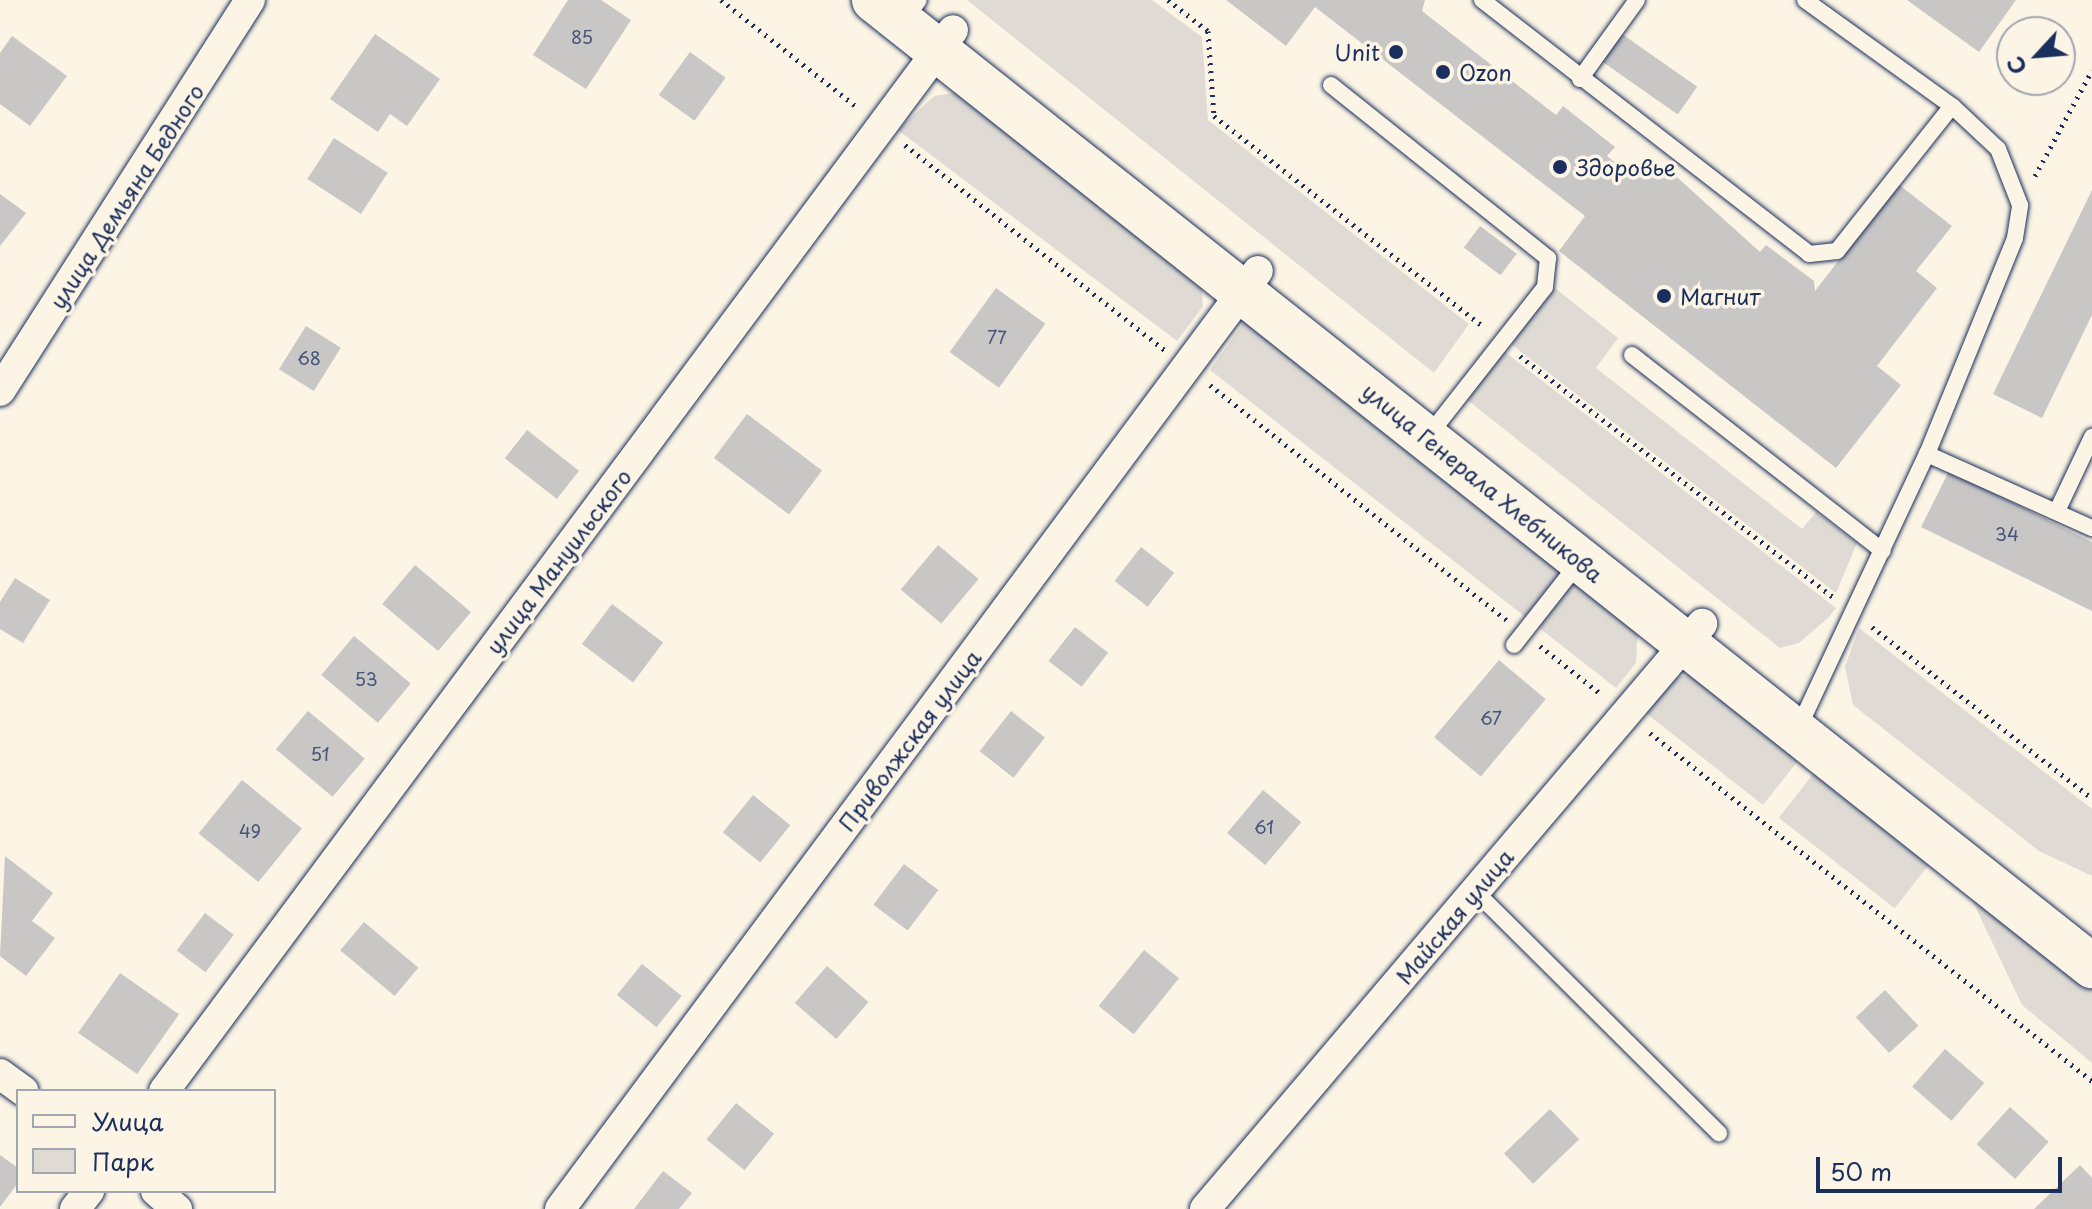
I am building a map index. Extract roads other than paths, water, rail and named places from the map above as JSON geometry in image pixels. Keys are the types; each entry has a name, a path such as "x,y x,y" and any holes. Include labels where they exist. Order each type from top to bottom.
{"street":[{"name":"улица Демьяна Бедного","path":"0,391 250,0"},
{"name":"улица Генерала Хлебникова","path":"905,5 945,40 1804,721 2092,966"},
{"name":"улица Мануильского","path":"165,1089 945,40"},
{"name":"Приволжская улица","path":"560,1209 1250,281"},
{"name":"улица Генерала Хлебникова","path":"1435,427 1581,560 1694,634"},
{"name":"Майская улица","path":"1205,1209 1694,634"},
{"name":"улица Генерала Хлебникова","path":"1804,721 2092,932"},
{"path":"0,1074 20,1089"},
{"path":"75,1209 87,1193"},
{"path":"158,1193 177,1209"}],"lane":[{"path":"1482,0 1809,254 1837,251 1952,106"},
{"path":"1580,79 1637,0"},
{"path":"1804,721 1927,454 2015,238 2020,205 1998,149 1952,106 1805,0"},
{"path":"1331,85 1548,258 1545,287 1435,427"},
{"path":"1632,355 1883,551"},
{"path":"2057,511 2092,437"},
{"path":"1927,454 2092,528"},
{"path":"1519,639 1581,560"},
{"path":"1475,891 1719,1133"}],"place":[{"name":"Unit","path":"1396,52"},
{"name":"Ozon","path":"1443,72"},
{"name":"Здоровье","path":"1560,167"},
{"name":"Магнит","path":"1664,296"}]}
